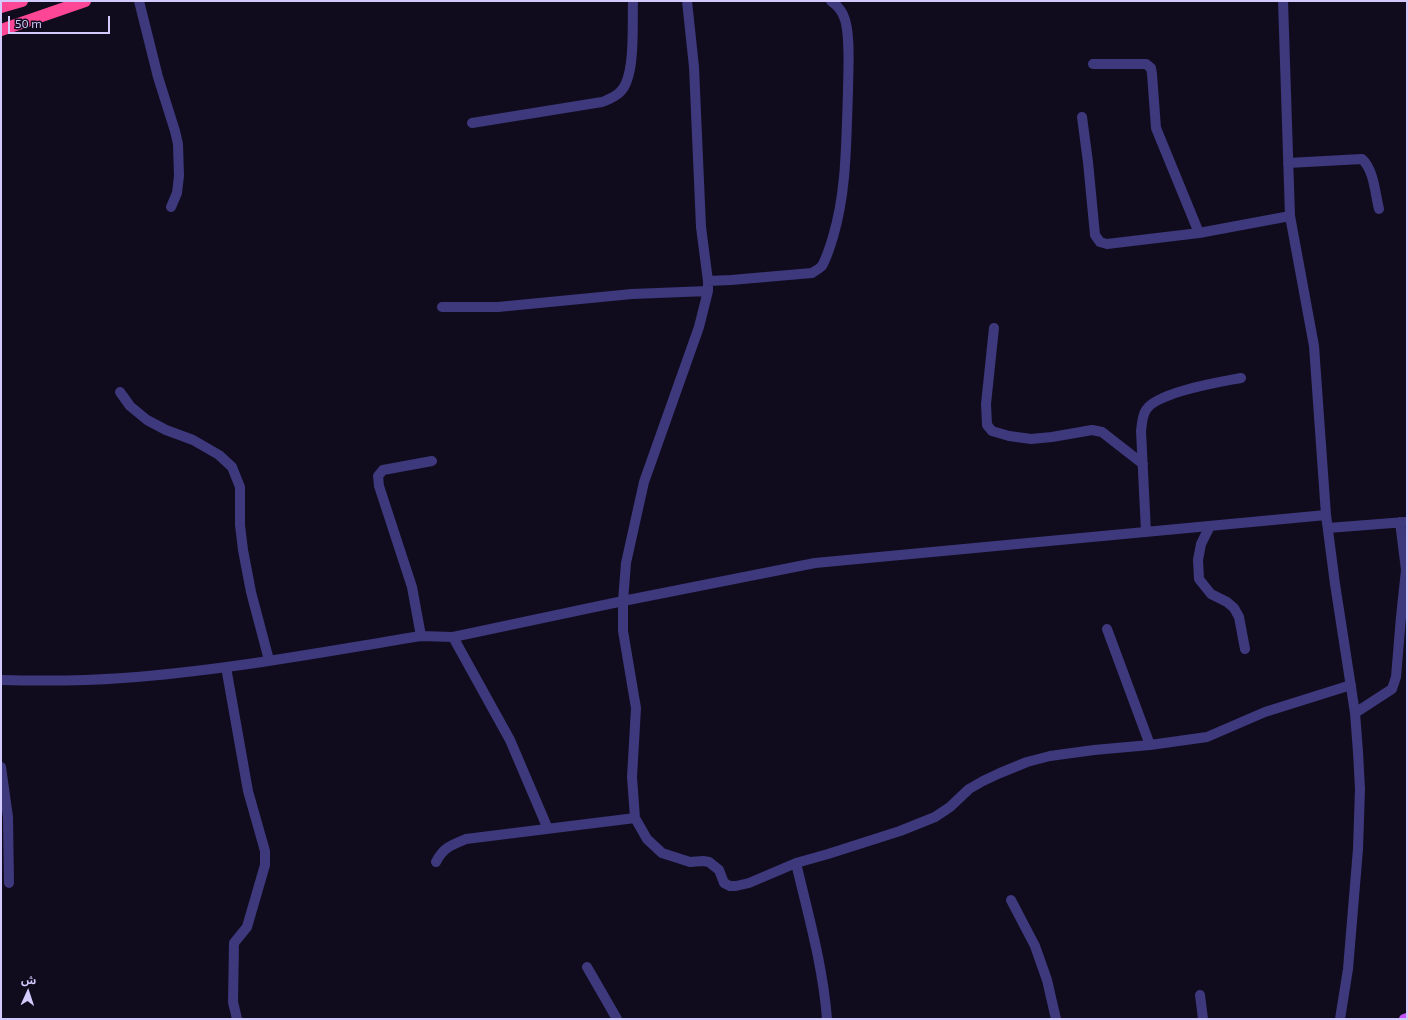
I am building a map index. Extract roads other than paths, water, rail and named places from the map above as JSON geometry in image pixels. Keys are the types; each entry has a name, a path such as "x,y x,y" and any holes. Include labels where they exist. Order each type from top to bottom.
{"highway":[{"path":"1,8 22,1"},
{"path":"1,30 85,1"}],"street":[{"path":"139,1 158,77 178,144 180,176 177,193 171,207"},
{"path":"472,123 602,102 620,92 626,84 631,66 633,1"},
{"path":"687,1 694,67 701,227 708,286 698,327 644,482 626,563 623,601 622,630 636,708 632,777 636,818 647,839 662,852 690,862 709,862 719,870 724,882 730,886 736,886 749,883 796,863 900,831 935,816 950,807 969,790 982,781 1027,762 1050,756 1207,737 1265,712 1351,685"},
{"path":"442,307 498,307 708,286 812,273 821,267 827,255 842,202 846,147 848,36 845,17 838,6 831,1"},
{"path":"1283,1 1290,216 1314,346 1326,515 1355,713 1360,789 1358,849 1350,946 1340,1019"},
{"path":"1093,64 1146,64 1150,68 1152,74 1156,128 1199,233"},
{"path":"1082,117 1095,235 1100,242 1107,244 1199,233 1290,216"},
{"path":"1288,163 1362,159 1367,164 1370,172 1379,209"},
{"path":"994,328 986,404 987,425 992,431 1009,436 1031,439 1052,438 1092,430 1102,432 1143,464"},
{"path":"1146,532 1141,431 1146,409 1155,401 1169,394 1241,378"},
{"path":"120,392 130,406 147,420 166,430 193,440 219,455 232,467 240,487 240,525 251,592 269,660"},
{"path":"421,636 412,587 379,486 378,476 383,470 432,461"},
{"path":"1,680 122,678 226,667 421,636 453,637 623,601 815,563 1326,515"},
{"path":"1328,528 1404,522 1406,570 1396,677 1392,689 1355,713"},
{"path":"1210,526 1201,544 1198,560 1199,579 1211,594 1227,602 1234,608 1239,617 1245,649"},
{"path":"1107,629 1150,745"},
{"path":"453,637 510,740 548,829"},
{"path":"226,667 248,791 265,851 265,865 247,927 234,943 233,1002 237,1019"},
{"path":"1,767 8,817 9,883"},
{"path":"436,862 440,852 455,843 466,840 636,818"},
{"path":"796,863 826,996 828,1019"},
{"path":"1011,900 1035,946 1047,980 1056,1019"},
{"path":"587,967 617,1019"},
{"path":"1200,995 1203,1019"}]}
